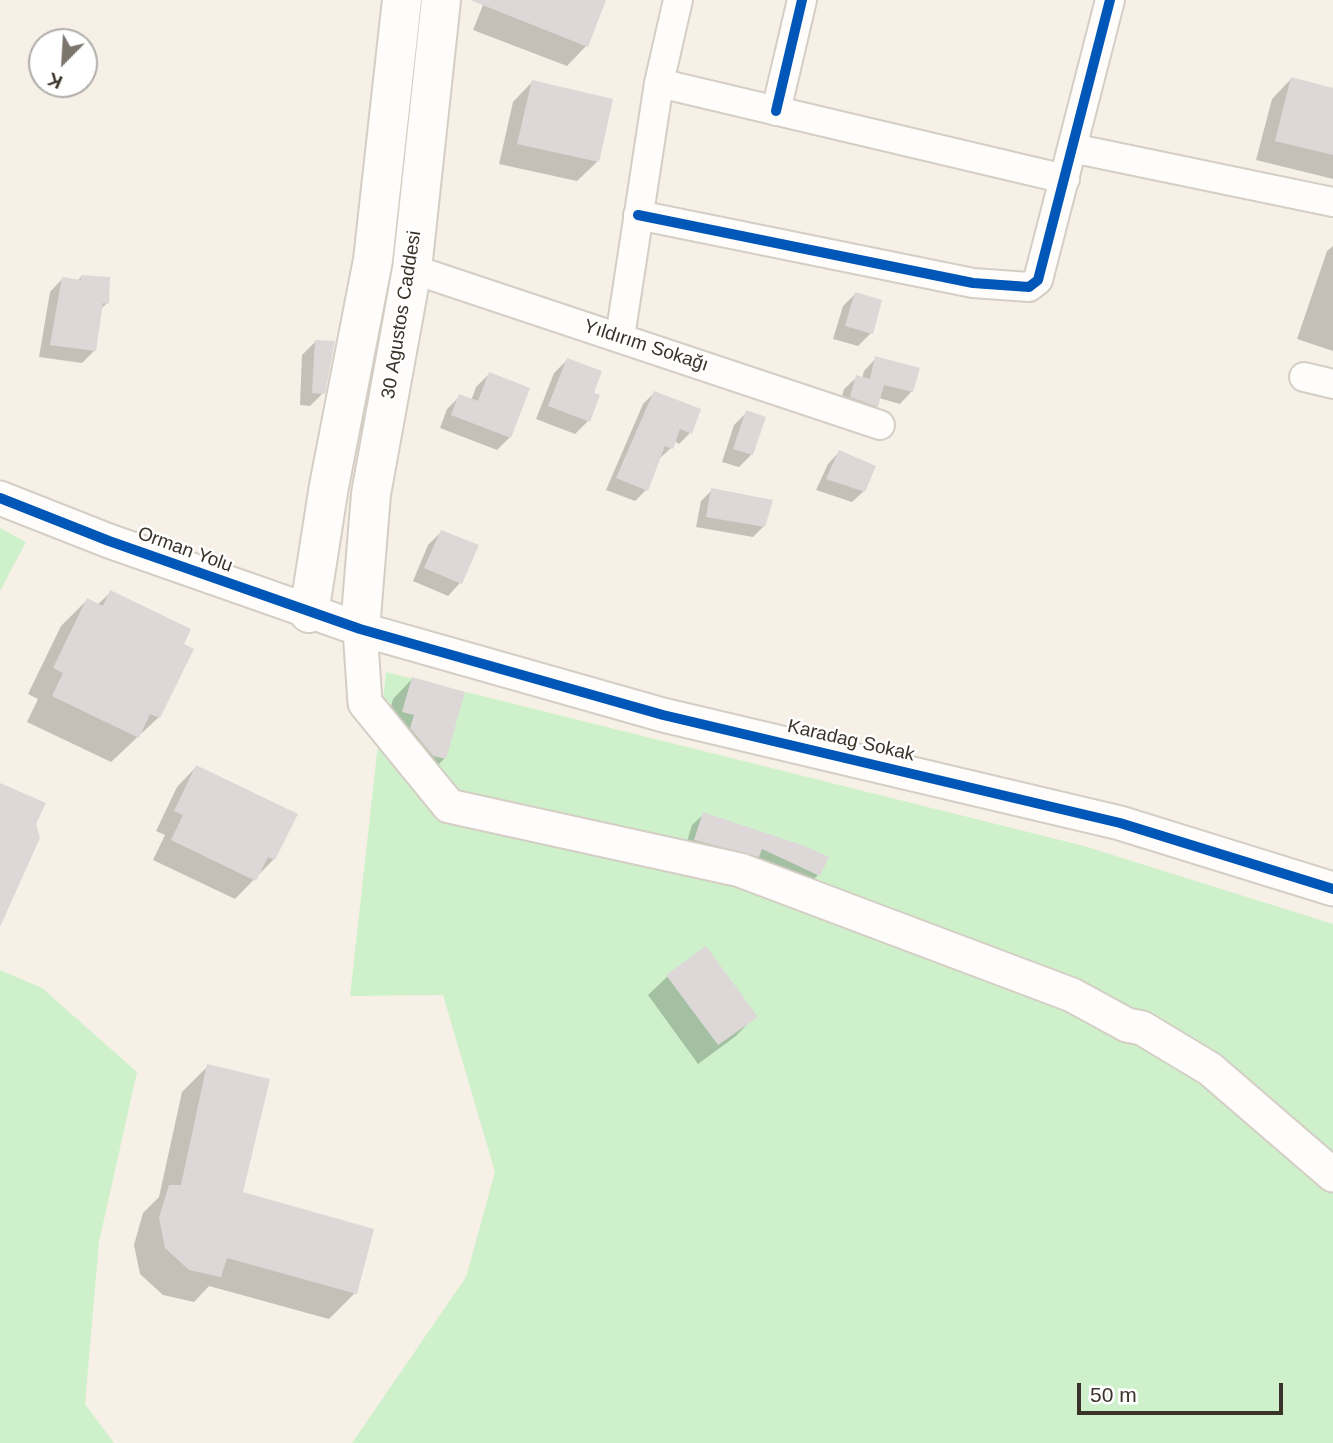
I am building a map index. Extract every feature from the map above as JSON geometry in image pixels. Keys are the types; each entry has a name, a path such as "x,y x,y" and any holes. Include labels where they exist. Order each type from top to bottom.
{"main road":[{"name":"30 Agustos Caddesi","path":"309,613 329,486 373,260 402,0"},
{"name":"30 Agustos Caddesi","path":"360,629 371,494 412,270 441,0"}],"street":[{"path":"620,337 659,83 678,0"},
{"path":"776,111 802,0"},
{"path":"638,215 973,283 1029,287 1038,280 1110,0"},
{"path":"659,83 1065,179"},
{"path":"1072,148 1333,202"},
{"name":"Yıldırım Sokağı","path":"412,270 880,425"},
{"path":"1304,377 1333,384"},
{"name":"Orman Yolu","path":"0,498 59,523 360,629"},
{"path":"360,629 365,703 449,806 740,870 1072,995 1127,1025 1142,1028 1210,1069 1333,1175"},
{"name":"Karadag Sokak","path":"360,629 663,715 1120,823 1333,889"}],"green space":[{"path":"0,528 26,542 0,591"},
{"path":"386,672 1084,846 1333,924 1333,1443 352,1443 466,1277 495,1172 443,995 350,996"},
{"path":"0,970 42,988 137,1072 99,1242 85,1404 114,1443 0,1443"}],"building":[{"path":"470,0 606,0 588,47"},
{"path":"1291,77 1333,88 1333,155 1275,141"},
{"path":"532,80 613,99 599,162 517,144"},
{"path":"81,275 110,277 109,304 103,303 96,351 50,345 62,277 81,280"},
{"path":"855,292 882,300 873,334 845,326"},
{"path":"315,340 335,341 325,394 312,393"},
{"path":"875,356 920,368 913,392 884,385 878,407 850,397 856,375 870,379"},
{"path":"567,358 602,371 594,393 600,395 590,422 548,406"},
{"path":"489,372 530,388 511,438 451,415 459,394 478,401"},
{"path":"654,391 701,409 692,434 680,429 673,449 665,446 648,491 616,478"},
{"path":"746,410 766,417 753,455 733,449"},
{"path":"839,450 876,466 865,492 826,479"},
{"path":"711,488 773,500 765,527 706,517"},
{"path":"441,530 479,545 462,584 424,568"},
{"path":"110,590 191,629 184,644 194,649 160,718 150,714 139,738 52,696 63,673 53,668 87,598 103,606"},
{"path":"412,677 465,692 446,759 433,756 410,728 414,715 402,712"},
{"path":"196,765 298,814 275,860 268,857 256,881 171,840 183,815 174,811"},
{"path":"0,783 46,803 36,824 40,838 0,927"},
{"path":"703,812 805,846 829,857 820,876 762,849 759,857 694,840"},
{"path":"706,946 758,1017 718,1045 666,975"},
{"path":"207,1064 270,1079 243,1192 374,1229 357,1294 227,1258 221,1277 189,1270 165,1248 159,1218 169,1185 181,1185"}],"cycle path":[{"path":"776,111 802,0"},
{"path":"638,215 973,283 1029,287 1038,280 1110,0"},
{"path":"0,498 109,541 360,629 663,715 1120,823 1333,889"}]}
